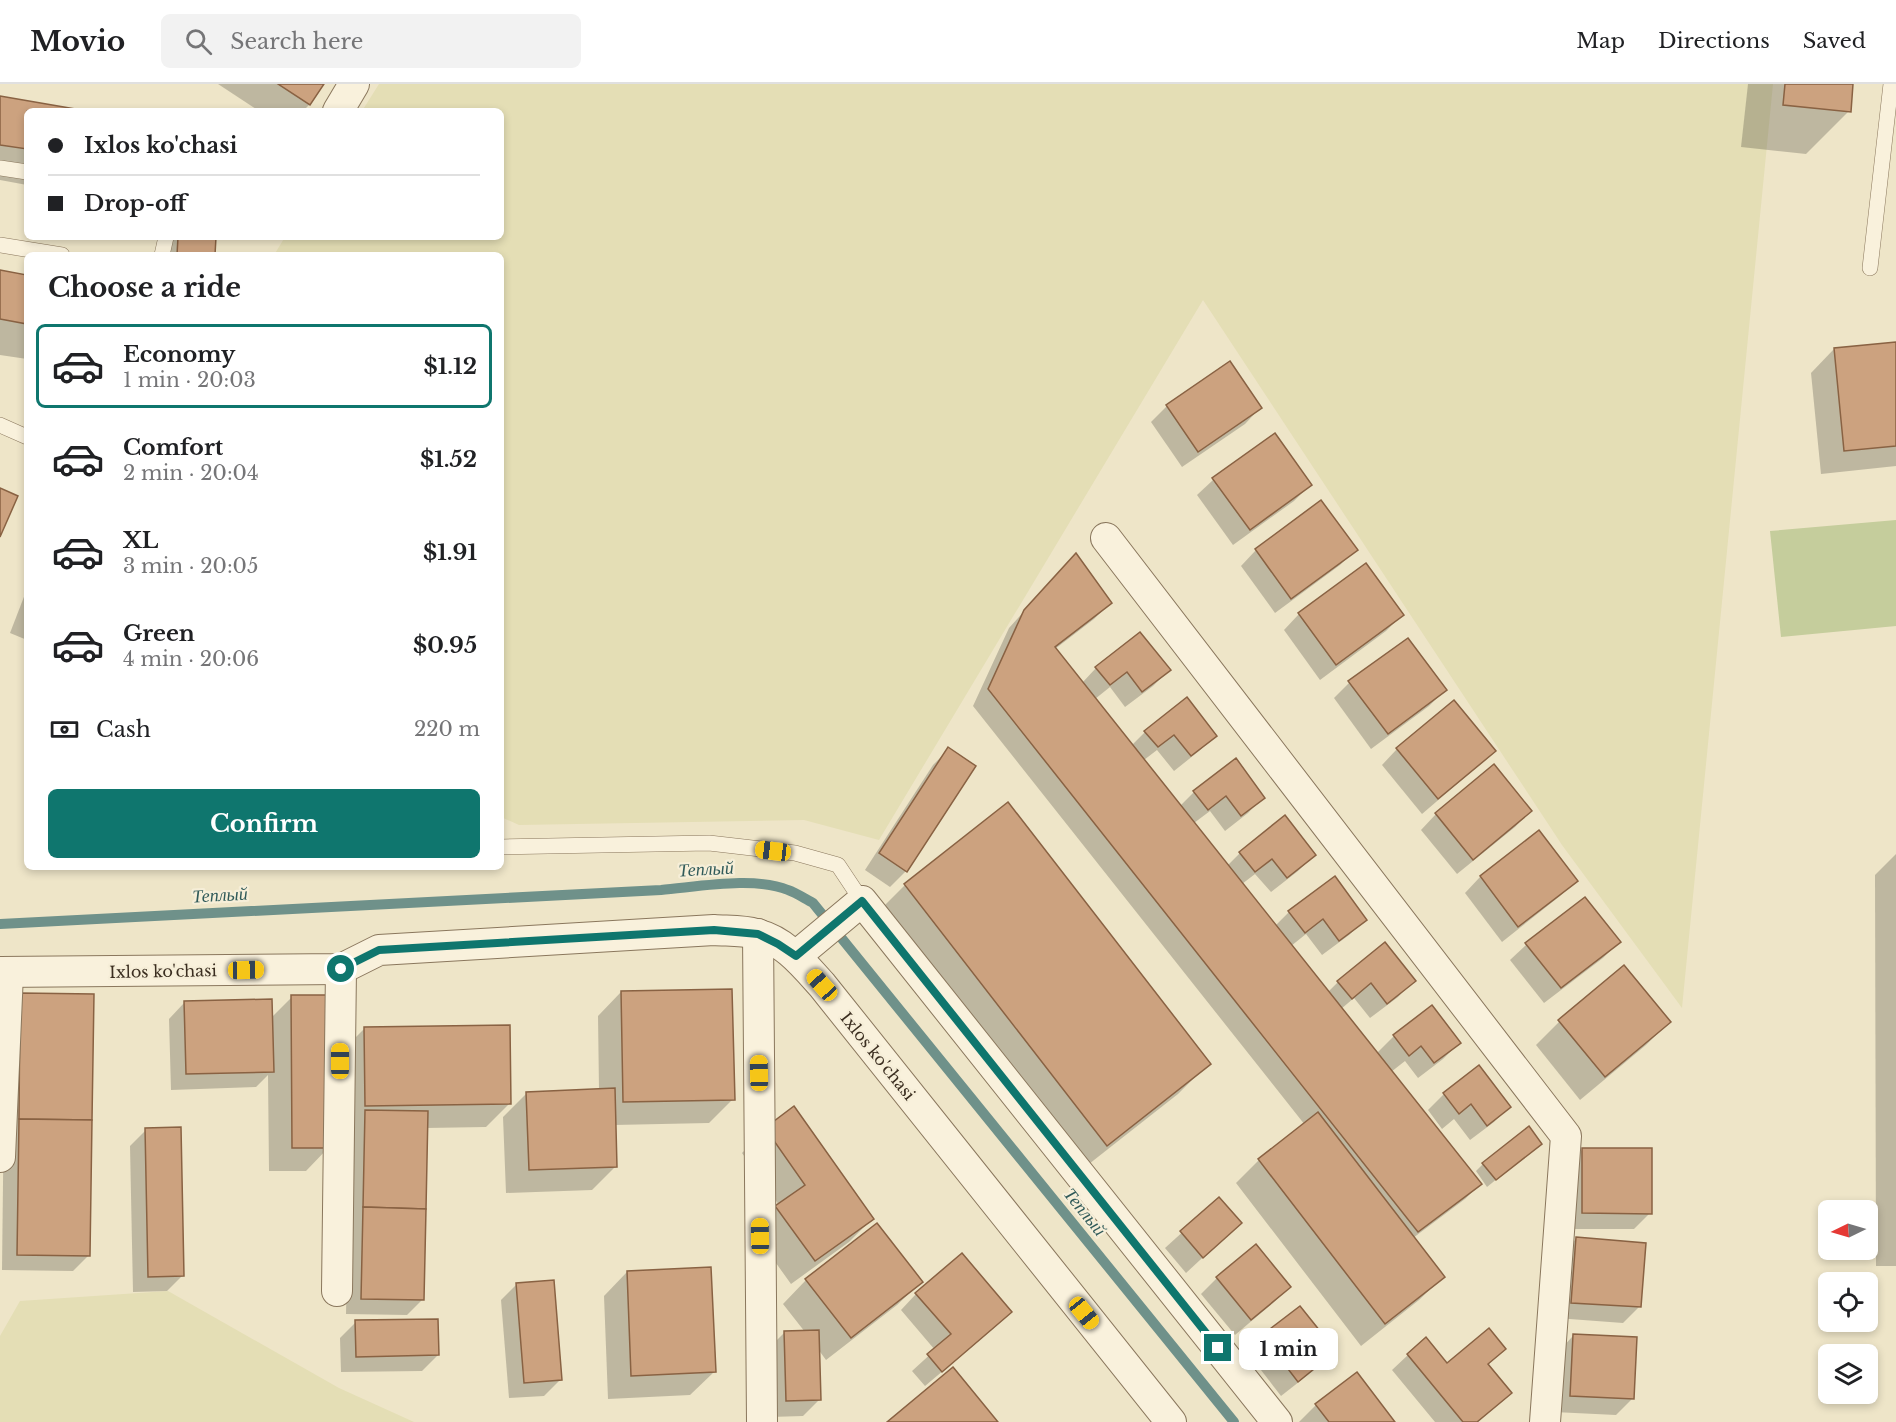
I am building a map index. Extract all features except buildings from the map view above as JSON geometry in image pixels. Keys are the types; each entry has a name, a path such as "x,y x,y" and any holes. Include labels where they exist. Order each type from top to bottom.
{"street":[{"path":"340,108 354,84"},
{"path":"1106,538 1566,1136 1545,1422"},
{"path":"796,956 862,901 1277,1422"},
{"name":"Ixlos ko'chasi","path":"4,973 341,969 379,950 714,930 758,934 796,956 822,985 1171,1422"},
{"path":"758,934 762,1422"},
{"path":"337,1291 341,969"},
{"path":"0,1157 4,973"}],"lane":[{"path":"1870,268 1891,84"},
{"path":"0,168 24,172"},
{"path":"0,245 43,252"},
{"path":"0,425 24,436"},
{"path":"504,848 709,843 795,853 838,865 862,901"}],"shaded area":[{"path":"379,84 1773,84 1682,1008 1562,845 1203,300 879,840 804,820 519,825 504,818 504,252 276,252 283,240 504,240 504,108 364,108"},
{"path":"168,1291 339,1388 414,1422 0,1422 0,1336 20,1301"}],"green space":[{"path":"1896,520 1896,626 1781,637 1770,531"}],"waterway":[{"name":"Теплый","path":"0,924 661,890 743,883 775,886 791,891 813,903 1234,1422"}],"route":[{"path":"341,969 379,950 714,930 758,934 796,956 862,901 1218,1348"}]}
